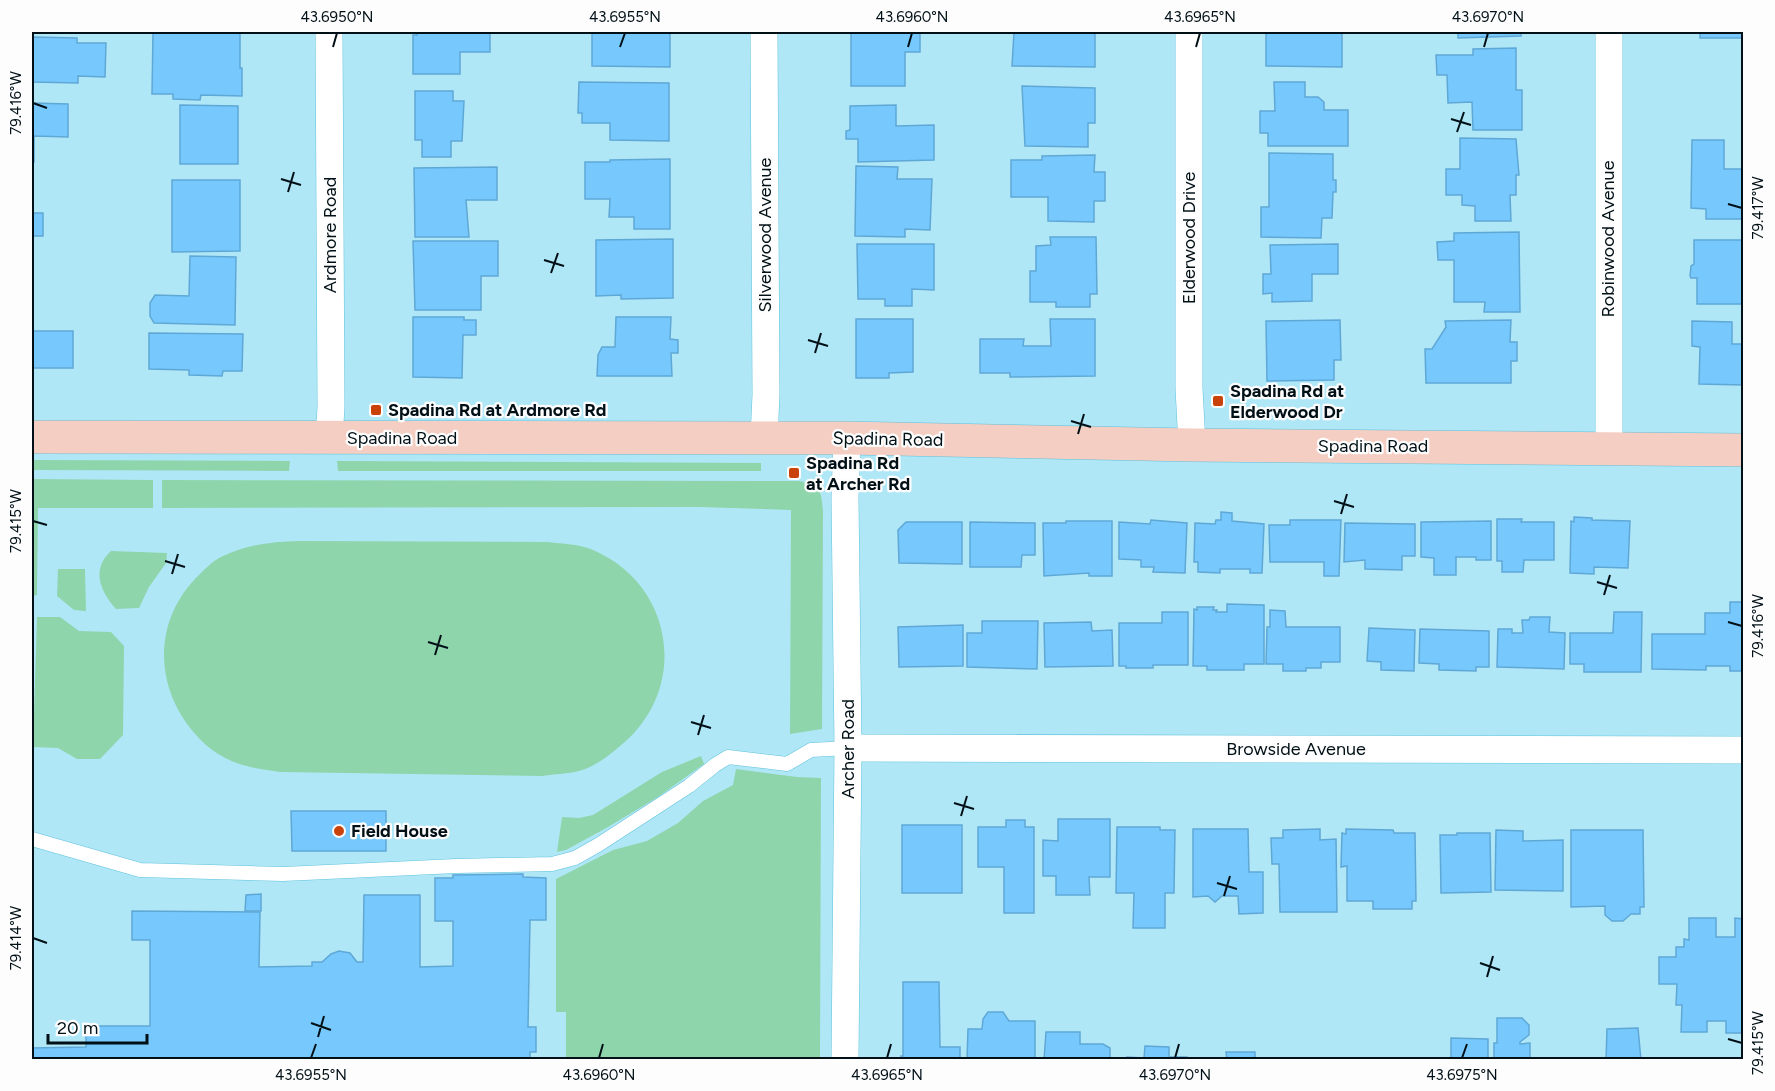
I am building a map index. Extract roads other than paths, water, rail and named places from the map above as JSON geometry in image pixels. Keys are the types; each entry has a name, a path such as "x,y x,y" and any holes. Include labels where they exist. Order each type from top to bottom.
{"street":[{"name":"Ardmore Road","path":"329,32 331,407 329,438"},
{"name":"Silverwood Avenue","path":"764,32 766,395 764,438"},
{"name":"Elderwood Drive","path":"1190,32 1189,388 1192,445"},
{"name":"Robinwood Avenue","path":"1609,32 1609,447"},
{"name":"Spadina Road","path":"32,437 847,438 1192,445 1743,450"},
{"name":"Archer Road","path":"845,1059 848,748 845,497 847,438"},
{"name":"Browside Avenue","path":"848,748 1743,750"}],"lane":[{"path":"32,839 140,870 284,874 552,864 575,858 598,845 689,786 728,757 788,764 811,750 848,748"}],"place":[{"name":"Spadina Rd at Elderwood Dr","path":"1218,401"},
{"name":"Spadina Rd at Ardmore Rd","path":"376,410"},
{"name":"Spadina Rd at Archer Rd","path":"794,473"},
{"name":"Field House","path":"339,831"}]}
